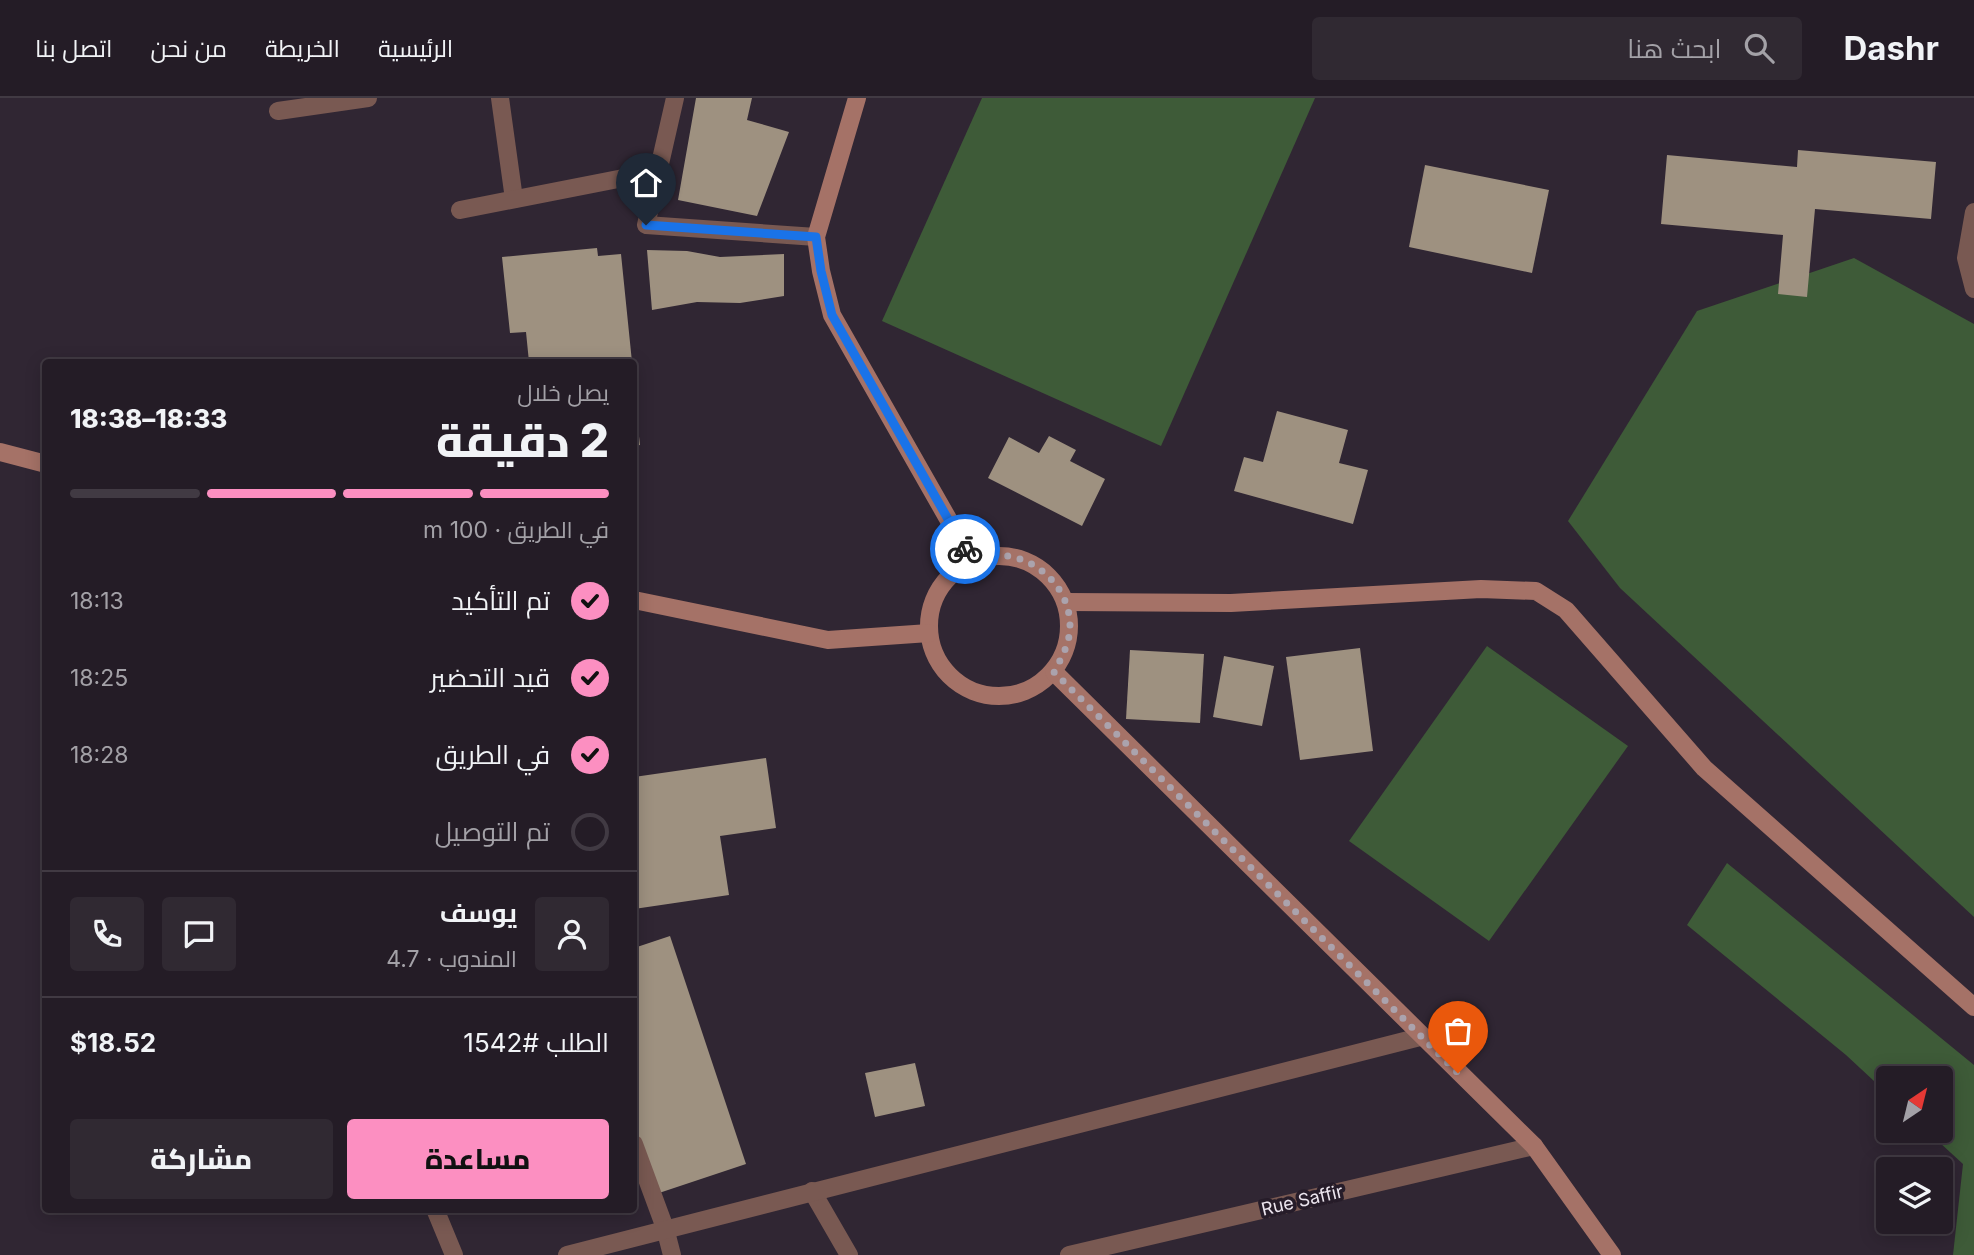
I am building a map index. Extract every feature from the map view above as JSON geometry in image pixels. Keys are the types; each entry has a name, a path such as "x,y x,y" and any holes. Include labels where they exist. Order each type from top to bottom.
{"street":[{"path":"278,111 368,98"},
{"path":"500,98 514,199"},
{"path":"675,98 646,225 816,237"},
{"path":"857,98 816,237 821,271 832,315 972,561"},
{"path":"460,210 659,171"},
{"path":"1974,212 1966,258 1974,289"},
{"path":"0,452 42,463"},
{"path":"1007,555 1034,564 1053,580 1066,601 1070,625 1066,651 1054,672 1035,688 1004,697 980,694 961,686 943,669 931,647 928,623 933,599 941,585 958,568 982,557 1007,555"},
{"path":"1066,601 1231,603 1481,589 1536,591 1566,610 1704,768 1974,1007"},
{"path":"637,601 828,640 929,633"},
{"path":"1054,672 1420,1037 1534,1146 1612,1255"},
{"path":"567,1255 1420,1037"},
{"name":"Rue Saffir","path":"1069,1255 1534,1146"},
{"path":"637,1152 666,1228 672,1255"},
{"path":"812,1191 849,1255"},
{"path":"437,1213 454,1255"}],"green space":[{"path":"982,98 1315,98 1161,446 882,321"},
{"path":"1854,258 1974,324 1974,917 1620,588 1568,521 1697,311"},
{"path":"1487,646 1628,746 1489,941 1349,841"},
{"path":"1727,863 1974,1065 1974,1255 1953,1255 1963,1164 1940,1143 1953,1143 1953,1066 1876,1066 1876,1083 1846,1055 1687,925"}],"building":[{"path":"696,98 752,98 747,120 789,132 757,216 678,200"},
{"path":"1798,150 1936,162 1931,219 1815,209 1807,297 1778,294 1783,235 1661,224 1667,155 1797,167"},
{"path":"1425,165 1549,190 1532,273 1409,247"},
{"path":"597,248 598,256 621,254 632,359 529,359 526,332 510,333 502,257"},
{"path":"647,250 687,251 720,257 784,254 784,296 740,303 697,302 652,310"},
{"path":"1277,411 1348,430 1339,463 1368,470 1353,524 1234,491 1244,457 1263,462"},
{"path":"637,420 640,445 637,446"},
{"path":"1049,436 1076,450 1070,461 1105,479 1082,526 988,478 1009,437 1039,453"},
{"path":"1360,648 1373,751 1300,760 1286,657"},
{"path":"1130,650 1204,654 1200,723 1126,719"},
{"path":"1224,656 1274,666 1262,726 1213,717"},
{"path":"766,758 776,828 720,836 729,895 637,909 637,777"},
{"path":"670,936 746,1164 656,1194 637,1137 637,947"},
{"path":"915,1063 925,1106 875,1117 865,1073"}],"way so far":[{"path":"965,549 972,561 982,557 1007,555 1034,564 1053,580 1066,601 1070,625 1066,651 1054,672 1458,1073"}],"route":[{"path":"646,225 816,237 832,315 965,549"}]}
